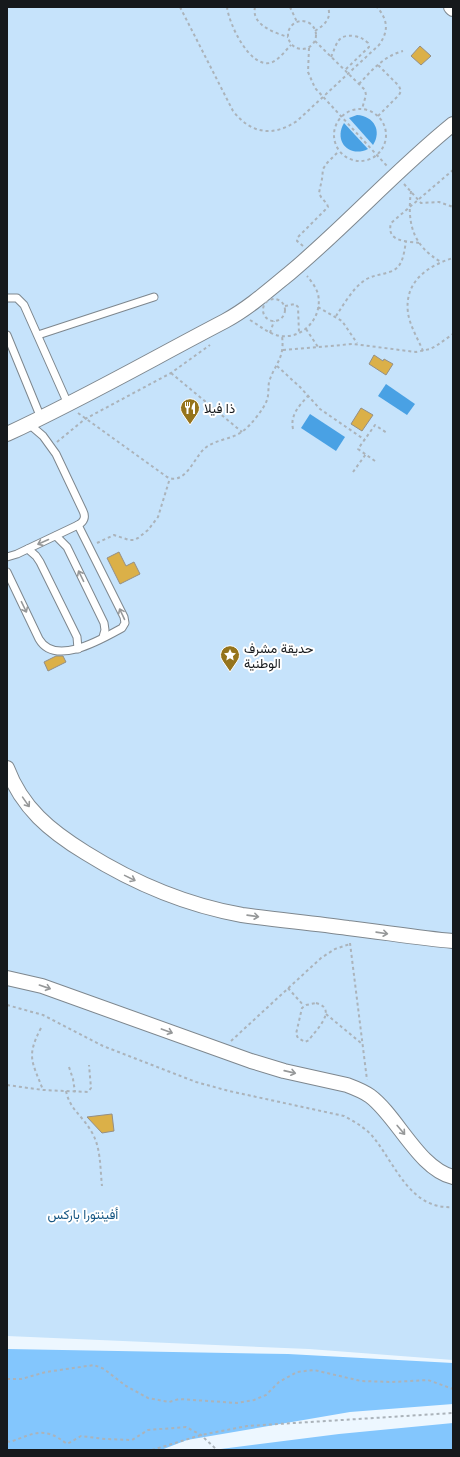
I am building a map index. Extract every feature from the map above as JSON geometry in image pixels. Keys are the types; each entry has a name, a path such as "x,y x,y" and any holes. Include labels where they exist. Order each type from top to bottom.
{"street":[{"path":"7,434 68,404 239,313 256,301 311,254 453,124"},
{"path":"7,768 17,790 27,804 50,829 103,864 129,878 177,898 242,914 453,941"},
{"path":"7,978 42,986 268,1066 358,1089 369,1095 383,1108 424,1158 436,1168 453,1177"}],"lane":[{"path":"38,335 154,296"},
{"path":"7,298 17,298 21,301 38,335 68,404"},
{"path":"7,335 35,421 43,436 52,447 85,514 84,521 78,526 7,557"},
{"path":"7,572 42,643 53,650 64,651 78,649 122,628 125,620 78,526"},
{"path":"56,536 67,547 104,623 105,630 103,637"},
{"path":"28,549 40,562 77,637 78,649"}],"path":[{"path":"180,7 233,110 240,119 248,125 257,130 268,132 288,127 297,121 379,45 384,38 386,29 385,20 376,7"},
{"path":"227,7 235,33 259,62 273,62 291,45"},
{"path":"255,7 255,14 265,28 275,33 288,36"},
{"path":"273,7 284,7"},
{"path":"290,7 297,22"},
{"path":"315,31 324,25 328,19 328,7"},
{"path":"297,22 306,22 310,24 315,31 316,36 315,41 308,48 300,49 291,45 288,36 290,28 297,22"},
{"path":"331,57 339,39 344,36 360,37 368,43 367,49 345,70"},
{"path":"315,41 366,92 362,109"},
{"path":"308,48 307,67 310,78 315,88 323,97 422,203 439,202 453,207"},
{"path":"359,84 389,56 403,51"},
{"path":"378,65 400,86 401,91 399,95 378,116"},
{"path":"362,109 373,112 378,116 382,121 387,135 383,150 378,155 372,159 358,162 351,160 339,151 334,137 335,129 342,116 355,110 362,109"},
{"path":"311,254 298,242 298,237 328,207 319,193 323,169 339,151"},
{"path":"419,243 400,241 393,237 390,226 393,220 453,170"},
{"path":"411,192 409,206 411,226 419,243 429,254 441,262"},
{"path":"336,316 360,284 372,276 389,272 398,267 403,258 406,241"},
{"path":"423,351 410,321 408,309 409,296 420,275 433,265 453,258"},
{"path":"239,313 270,333 282,336 299,333 306,329 314,319 318,307 318,294 316,288 298,265"},
{"path":"275,299 279,300 285,306 285,315 282,318 274,321 266,318 264,314 263,310 267,302 275,299"},
{"path":"285,306 292,304 298,307 299,333"},
{"path":"318,307 336,316 345,324 358,344"},
{"path":"270,333 274,321"},
{"path":"306,329 318,347"},
{"path":"283,350 358,344 410,351 423,351 436,346 453,334"},
{"path":"68,404 85,419 170,478 176,479 182,477 206,447 242,432 265,404 268,396 269,382 278,366 283,350 282,336"},
{"path":"52,447 85,419 171,374 213,342"},
{"path":"278,366 320,409 365,440"},
{"path":"171,374 242,432"},
{"path":"293,429 292,419 308,396"},
{"path":"375,461 358,449 375,425 387,433"},
{"path":"353,472 366,454"},
{"path":"89,547 114,535 129,540 138,538 144,534 158,517 170,478"},
{"path":"348,928 361,1043 369,1095"},
{"path":"221,1050 328,953 350,944"},
{"path":"288,988 304,1006"},
{"path":"326,1014 324,1021 309,1040 306,1042 298,1038 296,1033 300,1011 304,1006 316,1003 324,1008 326,1014 361,1043"},
{"path":"7,1005 43,1015 103,1046 196,1082 229,1091 344,1116 360,1125 373,1137 407,1185 417,1196 430,1204 453,1207"},
{"path":"41,1028 33,1043 32,1056 43,1090"},
{"path":"7,1084 43,1090 86,1092 91,1090 89,1064"},
{"path":"69,1067 76,1092"},
{"path":"66,1091 70,1105 86,1124 94,1137 98,1151 102,1186"},
{"path":"7,1379 21,1379 46,1372 94,1365 104,1369 126,1386 148,1398 169,1402 179,1399 237,1403 254,1400 266,1395 279,1382 297,1372 314,1370 361,1381 392,1382 428,1380 453,1389"},
{"path":"152,1450 201,1435 247,1426 453,1413"},
{"path":"7,1441 10,1442 36,1432 56,1435 67,1444 81,1436 132,1440 148,1430 186,1427 201,1435 217,1450"}],"green space":[{"name":"حديقة مشرف الوطنية","path":"7,7 453,7 453,1360 309,1349 7,1336"}],"shaded area":[{"path":"357,115 368,118 375,125 377,135 373,145 349,118"},
{"path":"344,123 368,149 355,151 350,150 345,146 342,142 341,136 341,130"},
{"path":"386,384 415,404 407,415 378,396"},
{"path":"310,414 345,437 336,451 301,428"},
{"path":"7,1349 288,1354 453,1363 453,1404 350,1412 187,1440 161,1450 7,1450"},
{"path":"453,1423 453,1450 213,1450 339,1434"}],"building":[{"path":"420,46 431,56 421,65 411,56"},
{"path":"374,355 383,361 384,359 393,364 386,375 369,364"},
{"path":"361,408 373,415 362,431 351,424"},
{"path":"119,552 126,566 134,562 140,574 120,584 107,558"},
{"path":"56,656 63,656 66,662 48,671 44,662"},
{"path":"112,1114 114,1131 102,1133 87,1117"}],"place":[{"name":"ذا فيلا","path":"190,425"},
{"name":"حديقة مشرف الوطنية","path":"230,672"}],"park label":[{"name":"أفينتورا باركس","path":"83,1214"}]}
